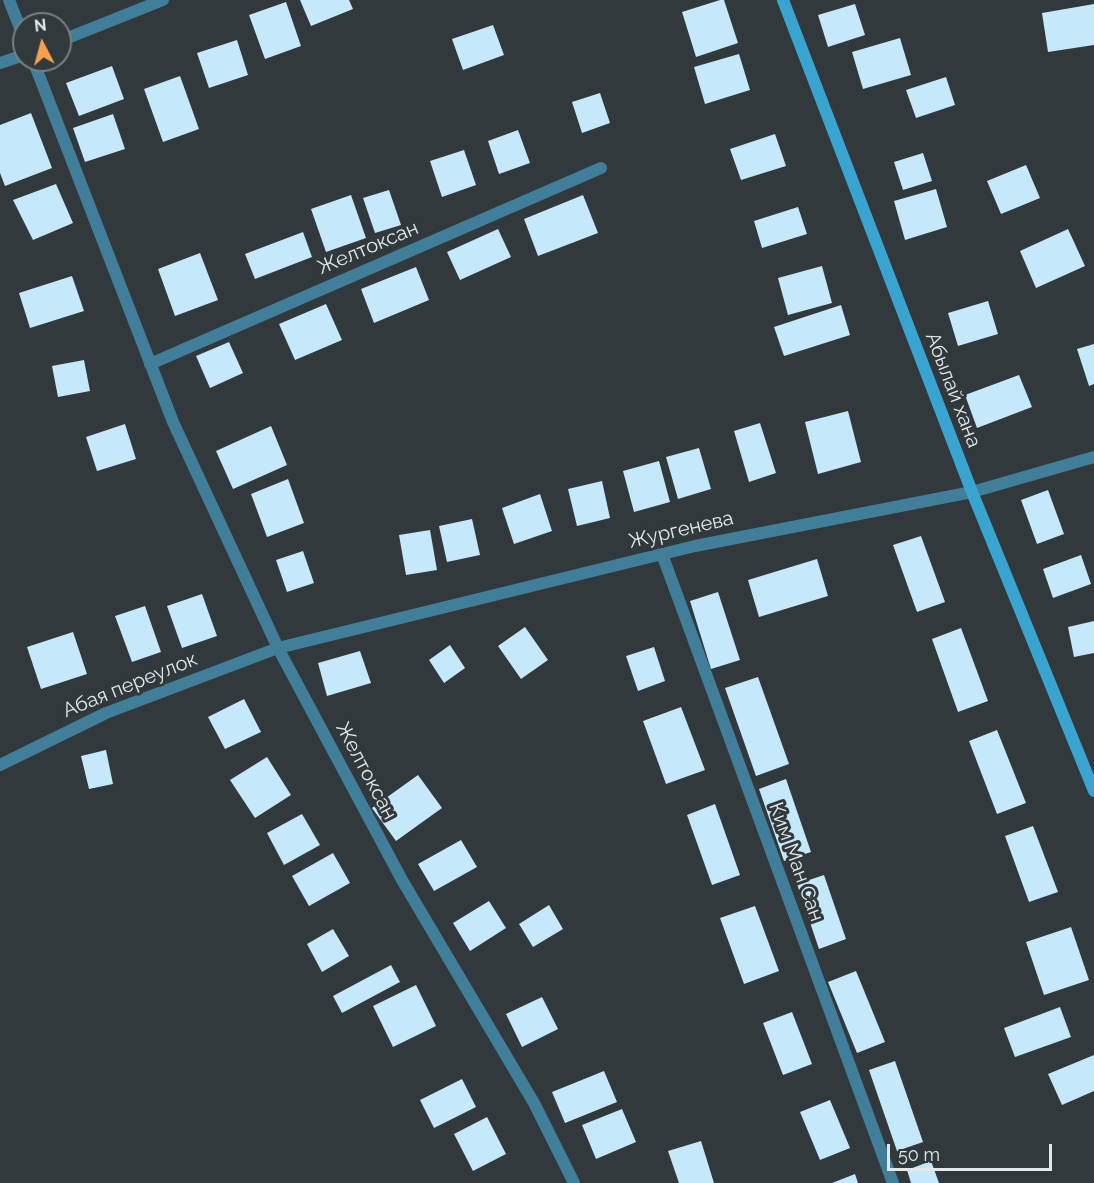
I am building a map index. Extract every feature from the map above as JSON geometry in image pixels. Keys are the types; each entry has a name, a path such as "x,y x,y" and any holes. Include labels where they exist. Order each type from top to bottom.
{"main road":[{"name":"Абылай хана","path":"783,0 972,492 1094,791"}],"street":[{"path":"72,36 163,0"},
{"name":"Желтоксан","path":"38,72 173,422 278,648 402,880 534,1103 574,1183"},
{"name":"Желтоксан","path":"150,364 601,168"},
{"name":"Жургенева","path":"278,648 662,554 972,492 1094,457"},
{"name":"Ким Ман Сан","path":"662,554 893,1183"},
{"name":"Абая переулок","path":"0,765 106,713 278,648"}],"building":[{"path":"300,0 349,0 353,9 311,26"},
{"path":"724,0 738,43 696,57 682,12"},
{"path":"286,2 301,46 265,59 249,15"},
{"path":"855,4 865,35 828,47 818,15"},
{"path":"1094,4 1094,45 1048,52 1042,13"},
{"path":"493,25 504,55 463,70 452,39"},
{"path":"900,38 911,75 863,89 852,52"},
{"path":"237,40 248,75 209,88 197,53"},
{"path":"739,54 750,90 705,104 694,67"},
{"path":"112,66 124,99 79,116 66,83"},
{"path":"180,76 199,129 163,142 144,89"},
{"path":"946,77 955,105 916,118 906,90"},
{"path":"600,93 610,123 582,133 572,102"},
{"path":"31,113 52,168 5,186 0,173 0,125"},
{"path":"113,114 125,149 85,162 73,128"},
{"path":"518,130 530,163 499,174 488,141"},
{"path":"775,134 786,166 741,180 730,149"},
{"path":"464,150 476,185 442,197 430,161"},
{"path":"923,153 932,181 903,190 894,162"},
{"path":"1026,165 1040,198 1001,214 987,181"},
{"path":"56,184 73,223 33,240 13,200"},
{"path":"936,189 947,227 905,240 894,201"},
{"path":"389,190 401,225 375,233 363,198"},
{"path":"351,195 366,238 326,252 311,209"},
{"path":"583,195 598,233 538,256 524,219"},
{"path":"798,207 807,234 762,248 754,221"},
{"path":"498,229 511,257 460,280 447,252"},
{"path":"1068,229 1085,266 1036,288 1020,251"},
{"path":"303,232 312,257 255,279 245,254"},
{"path":"200,253 218,300 175,316 158,269"},
{"path":"822,266 832,303 788,315 778,278"},
{"path":"416,267 429,300 374,323 361,289"},
{"path":"72,276 84,311 30,328 19,293"},
{"path":"988,301 998,334 958,346 948,313"},
{"path":"326,304 342,340 295,360 279,324"},
{"path":"841,305 850,335 784,356 774,327"},
{"path":"229,342 243,373 210,388 196,356"},
{"path":"1094,344 1094,384 1089,386 1077,349"},
{"path":"84,360 90,391 58,397 52,366"},
{"path":"1019,375 1032,407 977,428 965,395"},
{"path":"848,411 861,462 818,474 805,422"},
{"path":"760,423 776,473 749,482 734,431"},
{"path":"125,424 136,459 97,471 86,437"},
{"path":"271,426 287,465 233,489 216,451"},
{"path":"699,448 711,489 678,499 666,457"},
{"path":"659,461 670,502 634,512 623,471"},
{"path":"288,479 304,523 267,537 251,494"},
{"path":"602,481 610,518 577,526 568,489"},
{"path":"1048,490 1064,534 1037,544 1021,500"},
{"path":"540,494 552,531 514,544 502,508"},
{"path":"472,519 480,555 447,562 439,526"},
{"path":"430,530 437,570 406,575 399,535"},
{"path":"921,536 945,602 917,612 893,545"},
{"path":"303,551 314,583 287,592 276,560"},
{"path":"1081,555 1091,584 1053,598 1043,569"},
{"path":"817,559 828,596 759,617 748,580"},
{"path":"718,592 740,660 711,669 690,601"},
{"path":"202,594 217,636 182,648 167,606"},
{"path":"145,606 161,652 132,662 115,616"},
{"path":"1094,621 1094,653 1074,657 1068,627"},
{"path":"525,627 548,660 521,679 498,646"},
{"path":"961,628 988,701 958,712 932,639"},
{"path":"73,632 87,674 41,689 27,647"},
{"path":"450,645 465,668 444,683 429,660"},
{"path":"654,647 665,681 638,691 626,656"},
{"path":"360,651 371,683 327,696 318,663"},
{"path":"758,677 789,764 756,776 725,688"},
{"path":"244,699 261,732 225,749 208,717"},
{"path":"681,707 705,770 666,784 643,721"},
{"path":"997,730 1026,803 997,814 969,741"},
{"path":"106,750 113,784 89,789 81,756"},
{"path":"267,757 291,795 255,818 230,780"},
{"path":"418,775 442,808 396,841 372,808"},
{"path":"786,779 811,852 784,861 759,789"},
{"path":"715,804 740,875 712,885 687,815"},
{"path":"302,814 320,845 284,865 267,833"},
{"path":"1033,826 1058,892 1029,902 1005,836"},
{"path":"461,840 477,867 434,891 418,864"},
{"path":"333,853 350,883 309,906 292,876"},
{"path":"824,875 846,939 819,949 797,884"},
{"path":"489,901 506,928 470,951 453,923"},
{"path":"549,905 563,929 533,947 519,924"},
{"path":"755,906 779,971 744,984 720,918"},
{"path":"1071,927 1089,980 1044,995 1026,942"},
{"path":"333,929 349,956 322,972 307,944"},
{"path":"391,965 400,982 342,1013 333,996"},
{"path":"856,971 885,1042 857,1053 828,982"},
{"path":"416,985 436,1026 393,1047 373,1006"},
{"path":"542,997 558,1029 522,1047 506,1014"},
{"path":"1060,1007 1071,1037 1015,1057 1004,1028"},
{"path":"792,1012 812,1064 783,1075 763,1023"},
{"path":"1094,1055 1094,1091 1062,1105 1048,1074"},
{"path":"895,1061 923,1142 897,1151 869,1070"},
{"path":"604,1071 617,1102 565,1123 552,1092"},
{"path":"462,1079 476,1107 434,1128 420,1100"},
{"path":"830,1100 850,1148 820,1160 800,1112"},
{"path":"622,1109 636,1142 596,1159 582,1125"},
{"path":"487,1117 506,1154 473,1171 454,1134"},
{"path":"701,1141 714,1183 679,1183 668,1151"},
{"path":"931,1161 939,1183 911,1183 907,1170"},
{"path":"855,1174 858,1183 832,1183"}]}
